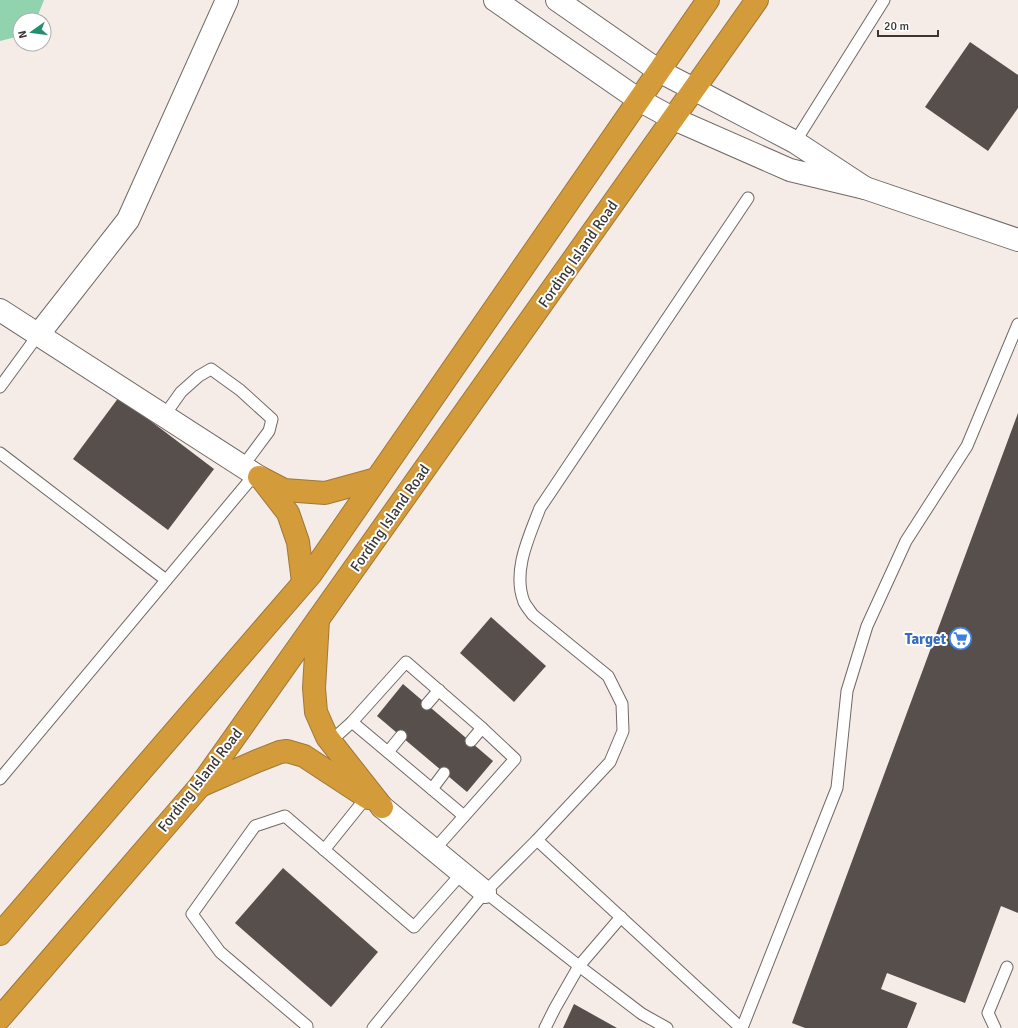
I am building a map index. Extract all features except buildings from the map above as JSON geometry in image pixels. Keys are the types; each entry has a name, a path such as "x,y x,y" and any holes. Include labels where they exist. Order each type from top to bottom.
{"highway":[{"path":"0,934 311,574 708,0"},
{"name":"Fording Island Road","path":"0,1018 200,786 758,0"},
{"path":"252,472 284,490 325,493 376,479"},
{"path":"252,472 288,513 298,542 303,582"},
{"path":"318,620 314,688 316,712 327,737 373,799"},
{"path":"200,786 257,761 280,752 287,751 304,756 373,799"}],"street":[{"path":"38,335 128,220 227,0"},
{"path":"495,0 639,100 674,119 790,170 865,188 1018,240"},
{"path":"557,0 659,71 795,142 865,188"},
{"path":"0,310 252,472"},
{"path":"373,799 485,892"}],"lane":[{"path":"795,142 884,0"},
{"path":"373,1028 485,892 537,840 610,762 623,730 622,704 608,676 533,615 524,602 519,581 524,548 540,508 748,198"},
{"path":"537,840 742,1028 837,788 847,691 867,626 906,542 967,446 1018,324"},
{"path":"0,387 38,335"},
{"path":"0,779 166,580 252,472 272,420 240,390 211,369 199,376 181,392 164,416"},
{"path":"0,454 166,580"},
{"path":"330,741 352,722 406,662 482,728 515,759 434,850"},
{"path":"427,704 439,690"},
{"path":"352,722 464,816"},
{"path":"471,742 482,728"},
{"path":"388,752 401,736"},
{"path":"432,789 444,773"},
{"path":"324,850 373,799"},
{"path":"307,1028 307,1026 220,952 192,914 255,826 285,816 414,927 462,873"},
{"path":"485,892 579,966 661,1027"},
{"path":"545,1028 579,966 621,918"},
{"path":"995,1028 988,1013 1007,967"}],"green space":[{"path":"0,0 44,0 39,12 12,12 12,38 0,41"}],"place":[{"name":"Target","path":"961,639"}]}
